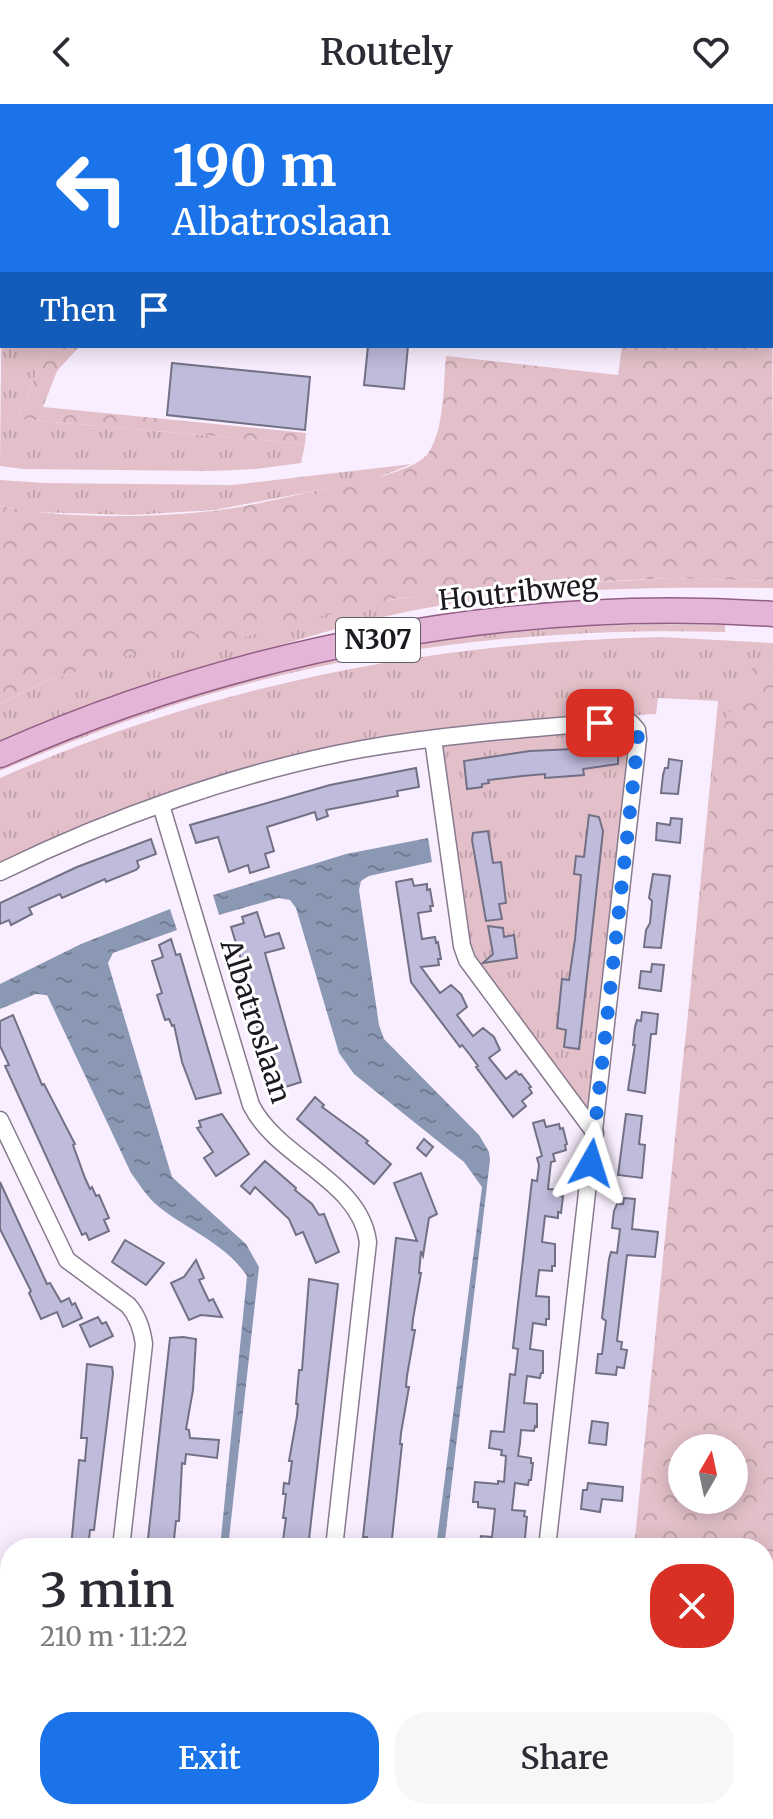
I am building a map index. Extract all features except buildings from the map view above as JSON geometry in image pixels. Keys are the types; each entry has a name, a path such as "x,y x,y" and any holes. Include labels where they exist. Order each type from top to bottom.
{"main road":[{"name":"Houtribweg","path":"0,755 124,706 261,664 413,632 579,613 708,610 773,614"}],"street":[{"path":"0,872 86,833 161,805 286,767 361,749 492,731 622,721 631,723 637,730 548,1538"},
{"path":"433,739 462,946 467,960 595,1133"},
{"name":"Albatroslaan","path":"161,805 251,1105 271,1133 356,1207 366,1228 368,1242 335,1538"},
{"path":"0,1120 67,1260 128,1305 135,1312 143,1333 122,1538"}],"green space":[{"path":"1,348 46,348 18,419 305,444 301,463 256,469 23,469 0,466"},
{"path":"46,348 78,348 57,371 43,407 306,433 305,444 18,419"},
{"path":"622,348 772,348 773,581 672,578 492,587 395,599 200,649 200,633 46,681 0,704 0,506 78,515 188,513 258,503 400,470 423,459 434,442 442,406 446,356 618,375"},
{"path":"412,464 371,480 215,510 131,515 32,512 0,506 0,480 232,485"},
{"path":"672,578 773,581 773,588 579,591 435,606 323,633 149,686 0,743 0,704 46,681 201,632 200,649 322,614 397,599 500,588"},
{"path":"725,625 725,632 603,632 541,636 480,641 358,659 298,671 178,704 88,735 0,771 0,765 115,718 271,671 398,645 522,628"},
{"path":"661,637 773,643 773,668 766,666 717,983 691,981 718,701 658,698 656,714 551,720 321,755 0,868 0,778 160,717 324,674 407,659 491,648"},
{"path":"755,667 773,668 773,1538 635,1538 717,745 744,675 748,675 748,671"},
{"path":"628,727 631,739 590,1113 475,958 468,936 439,744"}],"water":[{"path":"428,838 432,862 369,876 361,881 359,890 379,1025 384,1039 479,1135 489,1152 445,1538 437,1538 482,1187 464,1162 354,1074 339,1053 296,908 290,900 278,898 219,915 213,895 346,854"},
{"path":"170,909 177,930 113,953 108,963 172,1177 246,1244 259,1267 229,1538 221,1538 247,1276 218,1246 159,1207 131,1173 47,995 36,994 0,1009 0,984 81,944"}],"route":[{"path":"591,1163 638,739 637,730 631,723 600,723"}]}
